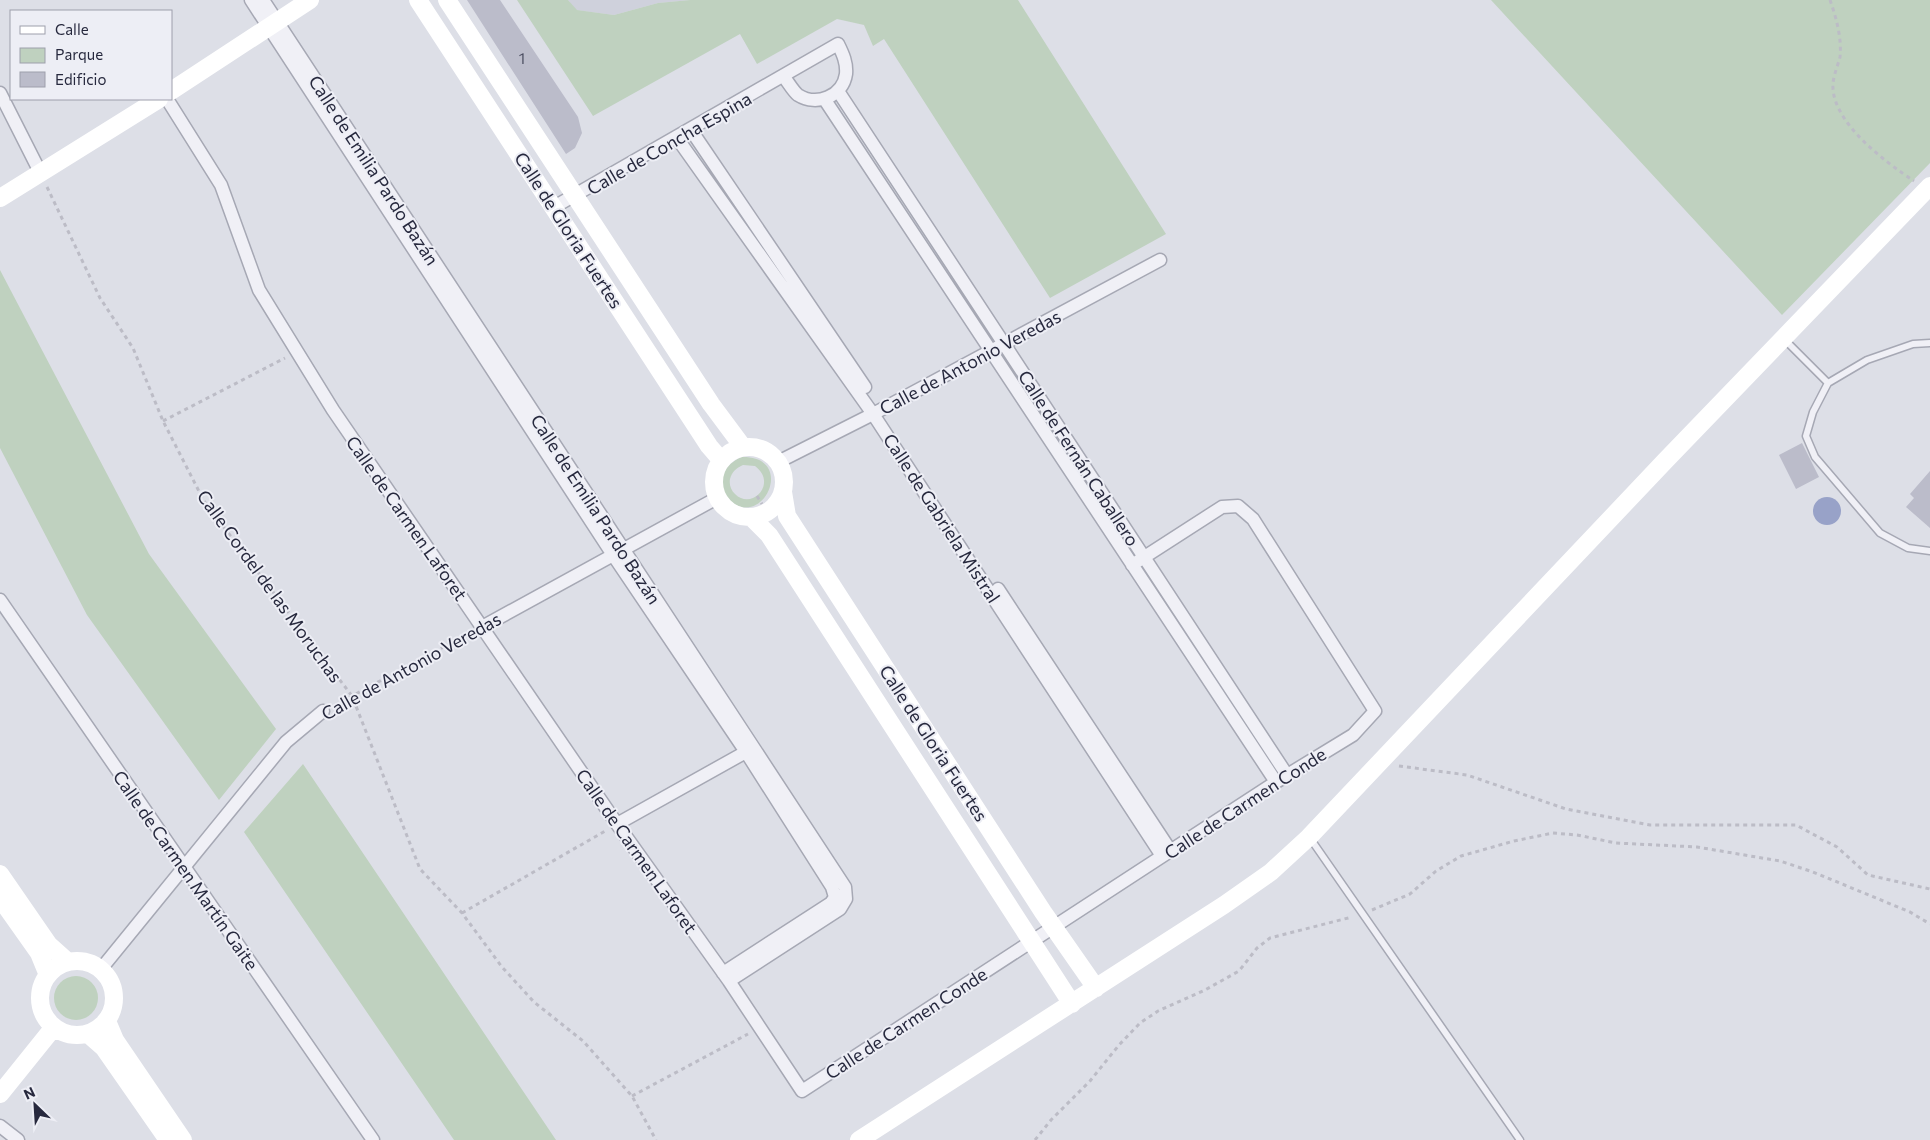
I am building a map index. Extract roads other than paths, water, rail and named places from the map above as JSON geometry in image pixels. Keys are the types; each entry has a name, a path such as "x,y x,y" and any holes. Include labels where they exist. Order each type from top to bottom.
{"street":[{"name":"Calle de Emilia Pardo Bazán","path":"251,0 273,25 750,750 832,887 835,897 831,904 726,977"},
{"name":"Calle de Emilia Pardo Bazán","path":"262,0 273,25"},
{"path":"172,90 310,0"},
{"name":"Calle de Gloria Fuertes","path":"418,0 709,446 721,460"},
{"name":"Calle de Gloria Fuertes","path":"447,0 711,404 743,447"},
{"name":"Calle de Concha Espina","path":"554,208 784,77 838,44 845,57 846,75 838,91"},
{"path":"784,77 798,95 811,100 825,100 838,91"},
{"name":"Calle de Fernán Caballero","path":"838,91 1144,557 1282,778"},
{"path":"0,93 40,172"},
{"path":"0,198 157,100"},
{"name":"Calle de Carmen Laforet","path":"168,100 221,185 259,290 333,410 617,824 726,977 802,1091"},
{"name":"Calle de Fernán Caballero","path":"825,100 1132,565 1282,778"},
{"name":"Calle de Gabriela Mistral","path":"691,130 1166,853"},
{"name":"Calle de Gabriela Mistral","path":"677,138 877,412"},
{"path":"860,1140 1224,906 1270,872 1309,837 1928,188"},
{"name":"Calle de Antonio Veredas","path":"778,462 877,412 1160,260"},
{"path":"743,447 763,449 771,454 778,462 783,476 782,492 774,506 759,515 751,517 731,512 723,506 717,498 714,479 721,460 734,450 743,447"},
{"name":"Calle de Gloria Fuertes","path":"782,492 787,516 1054,927 1096,988"},
{"name":"Calle de Antonio Veredas","path":"482,627 717,498"},
{"name":"Calle de Carmen Conde","path":"802,1091 1282,778 1353,735 1375,711 1253,518 1238,506 1222,507 1132,565"},
{"name":"Calle de Gloria Fuertes","path":"751,517 768,535 1072,1004"},
{"name":"Calle de Carmen Martín Gaite","path":"0,600 372,1140"},
{"name":"Calle de Antonio Veredas","path":"101,969 286,742 323,711"},
{"path":"617,824 750,750"},
{"path":"0,874 49,945 68,962"},
{"path":"0,898 39,953 48,975"},
{"path":"68,962 85,962 101,969 112,984 114,1003 107,1021 98,1029 88,1034 70,1035 54,1027 42,1012 40,992 48,975 57,967 68,962"},
{"path":"107,1021 115,1040 184,1140"},
{"path":"0,1094 54,1027"},
{"path":"88,1034 104,1048 168,1140"},
{"path":"0,1126 18,1140"}],"lane":[{"path":"1784,338 1828,384"},
{"path":"1930,344 1914,344 1867,360 1828,384 1813,412 1806,436 1816,457 1880,533 1908,548 1930,551"},
{"path":"1309,837 1520,1140"}],"water":[{"path":"1827,497 1837,501 1841,511 1837,521 1827,525 1817,521 1813,511 1817,501"}]}
